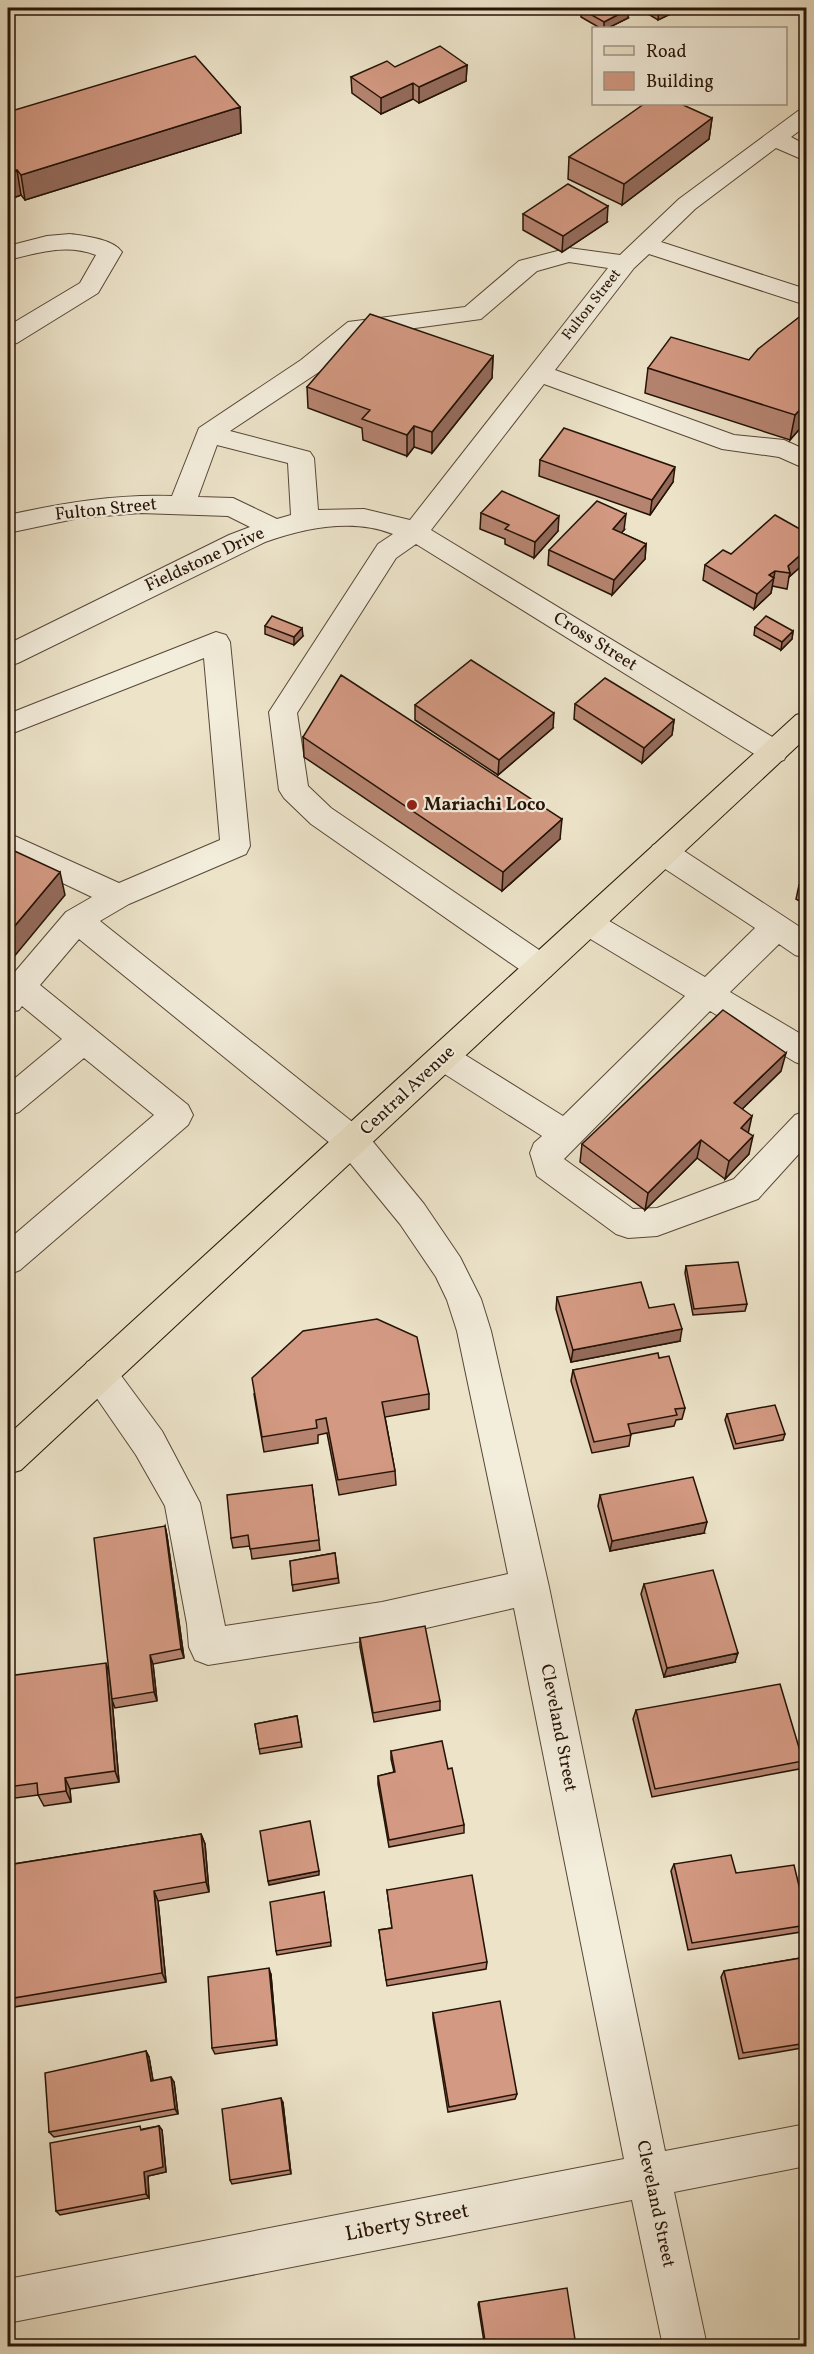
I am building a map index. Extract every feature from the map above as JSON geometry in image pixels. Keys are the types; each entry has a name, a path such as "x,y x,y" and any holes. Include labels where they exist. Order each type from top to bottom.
{"main road":[{"name":"Central Avenue","path":"8,1458 807,722"}],"street":[{"name":"Fulton Street","path":"540,967 321,816 294,790 283,712 387,551 415,532 625,263 713,183 807,116"},
{"path":"775,138 807,154"},
{"path":"8,253 53,240 89,243 110,252 89,288 8,337"},
{"path":"644,244 807,297"},
{"path":"182,505 208,434 310,366 357,328 472,314 528,267 569,255 625,263"},
{"path":"540,374 731,444 784,449 807,460"},
{"path":"208,434 301,458 305,520"},
{"name":"Fulton Street","path":"8,524 79,509 140,504 233,507 273,528"},
{"name":"Fieldstone Drive","path":"8,656 273,528 305,520 346,518 382,521 415,532"},
{"name":"Cross Street","path":"415,532 774,752"},
{"path":"8,725 216,642 235,846 118,896 76,920 14,994 84,1039 177,1115 8,1260"},
{"path":"8,844 118,896"},
{"path":"664,853 807,946"},
{"name":"Cleveland Street","path":"76,920 353,1142 412,1214 448,1267 464,1299 474,1331 530,1587 648,2176 686,2346"},
{"path":"588,923 807,1053"},
{"path":"777,926 546,1153 549,1166 560,1176 628,1224 657,1222 746,1189 807,1125"},
{"path":"8,1102 84,1039"},
{"path":"443,1057 564,1133"},
{"path":"99,1373 149,1443 182,1503 206,1624 208,1647 382,1620 530,1587"},
{"name":"Liberty Street","path":"8,2301 807,2145"}],"building":[{"path":"581,9 629,9 604,22"},
{"path":"440,46 467,65 419,87 413,83 381,98 351,77 387,61 395,67"},
{"path":"195,56 240,107 21,175 17,170 8,173 8,112"},
{"path":"643,105 683,105 712,118 624,184 569,157"},
{"path":"568,184 608,206 563,236 523,214"},
{"path":"807,311 807,402 795,415 648,368 671,337 749,360 758,349"},
{"path":"370,314 493,356 432,432 414,426 407,435 362,419 370,410 307,387"},
{"path":"564,428 675,467 652,500 540,460"},
{"path":"502,491 559,516 535,542 505,529 509,525 481,513"},
{"path":"597,501 626,514 613,529 646,544 614,580 549,550"},
{"path":"775,515 807,533 807,549 788,566 790,573 775,571 769,575 774,578 757,594 705,565 723,550 731,554"},
{"path":"272,616 302,628 294,637 265,626"},
{"path":"766,616 793,631 782,642 755,627"},
{"path":"471,660 554,713 499,760 415,705"},
{"path":"341,675 562,819 503,872 303,737"},
{"path":"605,678 674,720 644,748 575,704"},
{"path":"8,848 60,872 8,934"},
{"path":"807,877 807,889 799,885"},
{"path":"723,1010 786,1053 734,1103 752,1116 741,1128 753,1136 729,1161 701,1140 648,1193 582,1144"},
{"path":"738,1262 747,1304 694,1309 686,1266"},
{"path":"641,1282 649,1308 674,1304 682,1329 573,1350 557,1297"},
{"path":"377,1319 417,1337 429,1394 382,1402 395,1471 338,1480 326,1418 316,1420 317,1428 262,1437 252,1378 303,1331"},
{"path":"658,1353 659,1358 669,1356 685,1408 675,1409 677,1415 628,1424 631,1435 594,1442 573,1370"},
{"path":"775,1405 785,1434 736,1444 727,1414"},
{"path":"693,1477 707,1522 612,1541 600,1495"},
{"path":"312,1485 319,1540 250,1549 248,1535 231,1538 227,1495"},
{"path":"165,1526 181,1649 150,1655 154,1692 112,1699 94,1538"},
{"path":"335,1553 338,1578 292,1585 290,1561"},
{"path":"713,1570 738,1653 667,1668 644,1584"},
{"path":"425,1626 440,1701 373,1713 360,1638"},
{"path":"106,1663 115,1771 65,1778 66,1791 38,1795 37,1783 8,1787 8,1676"},
{"path":"780,1684 803,1761 655,1789 636,1710"},
{"path":"297,1716 301,1742 259,1749 255,1724"},
{"path":"442,1741 448,1769 452,1768 464,1825 389,1840 378,1776 395,1772 391,1751"},
{"path":"310,1821 319,1871 268,1881 260,1831"},
{"path":"201,1834 206,1882 154,1891 162,1973 8,1999 8,1865"},
{"path":"731,1855 736,1873 794,1865 802,1898 807,1897 807,1925 692,1943 674,1864"},
{"path":"472,1875 487,1962 386,1980 379,1930 392,1928 387,1890"},
{"path":"324,1892 331,1942 276,1951 270,1902"},
{"path":"807,1957 807,2043 743,2053 724,1971"},
{"path":"269,1968 276,2040 212,2048 208,1977"},
{"path":"500,2001 517,2094 449,2107 433,2013"},
{"path":"146,2051 151,2081 171,2077 175,2109 49,2132 45,2073"},
{"path":"281,2098 290,2170 230,2180 222,2109"},
{"path":"140,2126 141,2130 159,2126 163,2167 144,2172 146,2194 56,2211 50,2143"},
{"path":"567,2288 576,2346 472,2346 472,2344 485,2341 479,2302"},
{"path":"314,2340 315,2346 275,2346"}],"place":[{"name":"Mariachi Loco","path":"412,805"}]}
